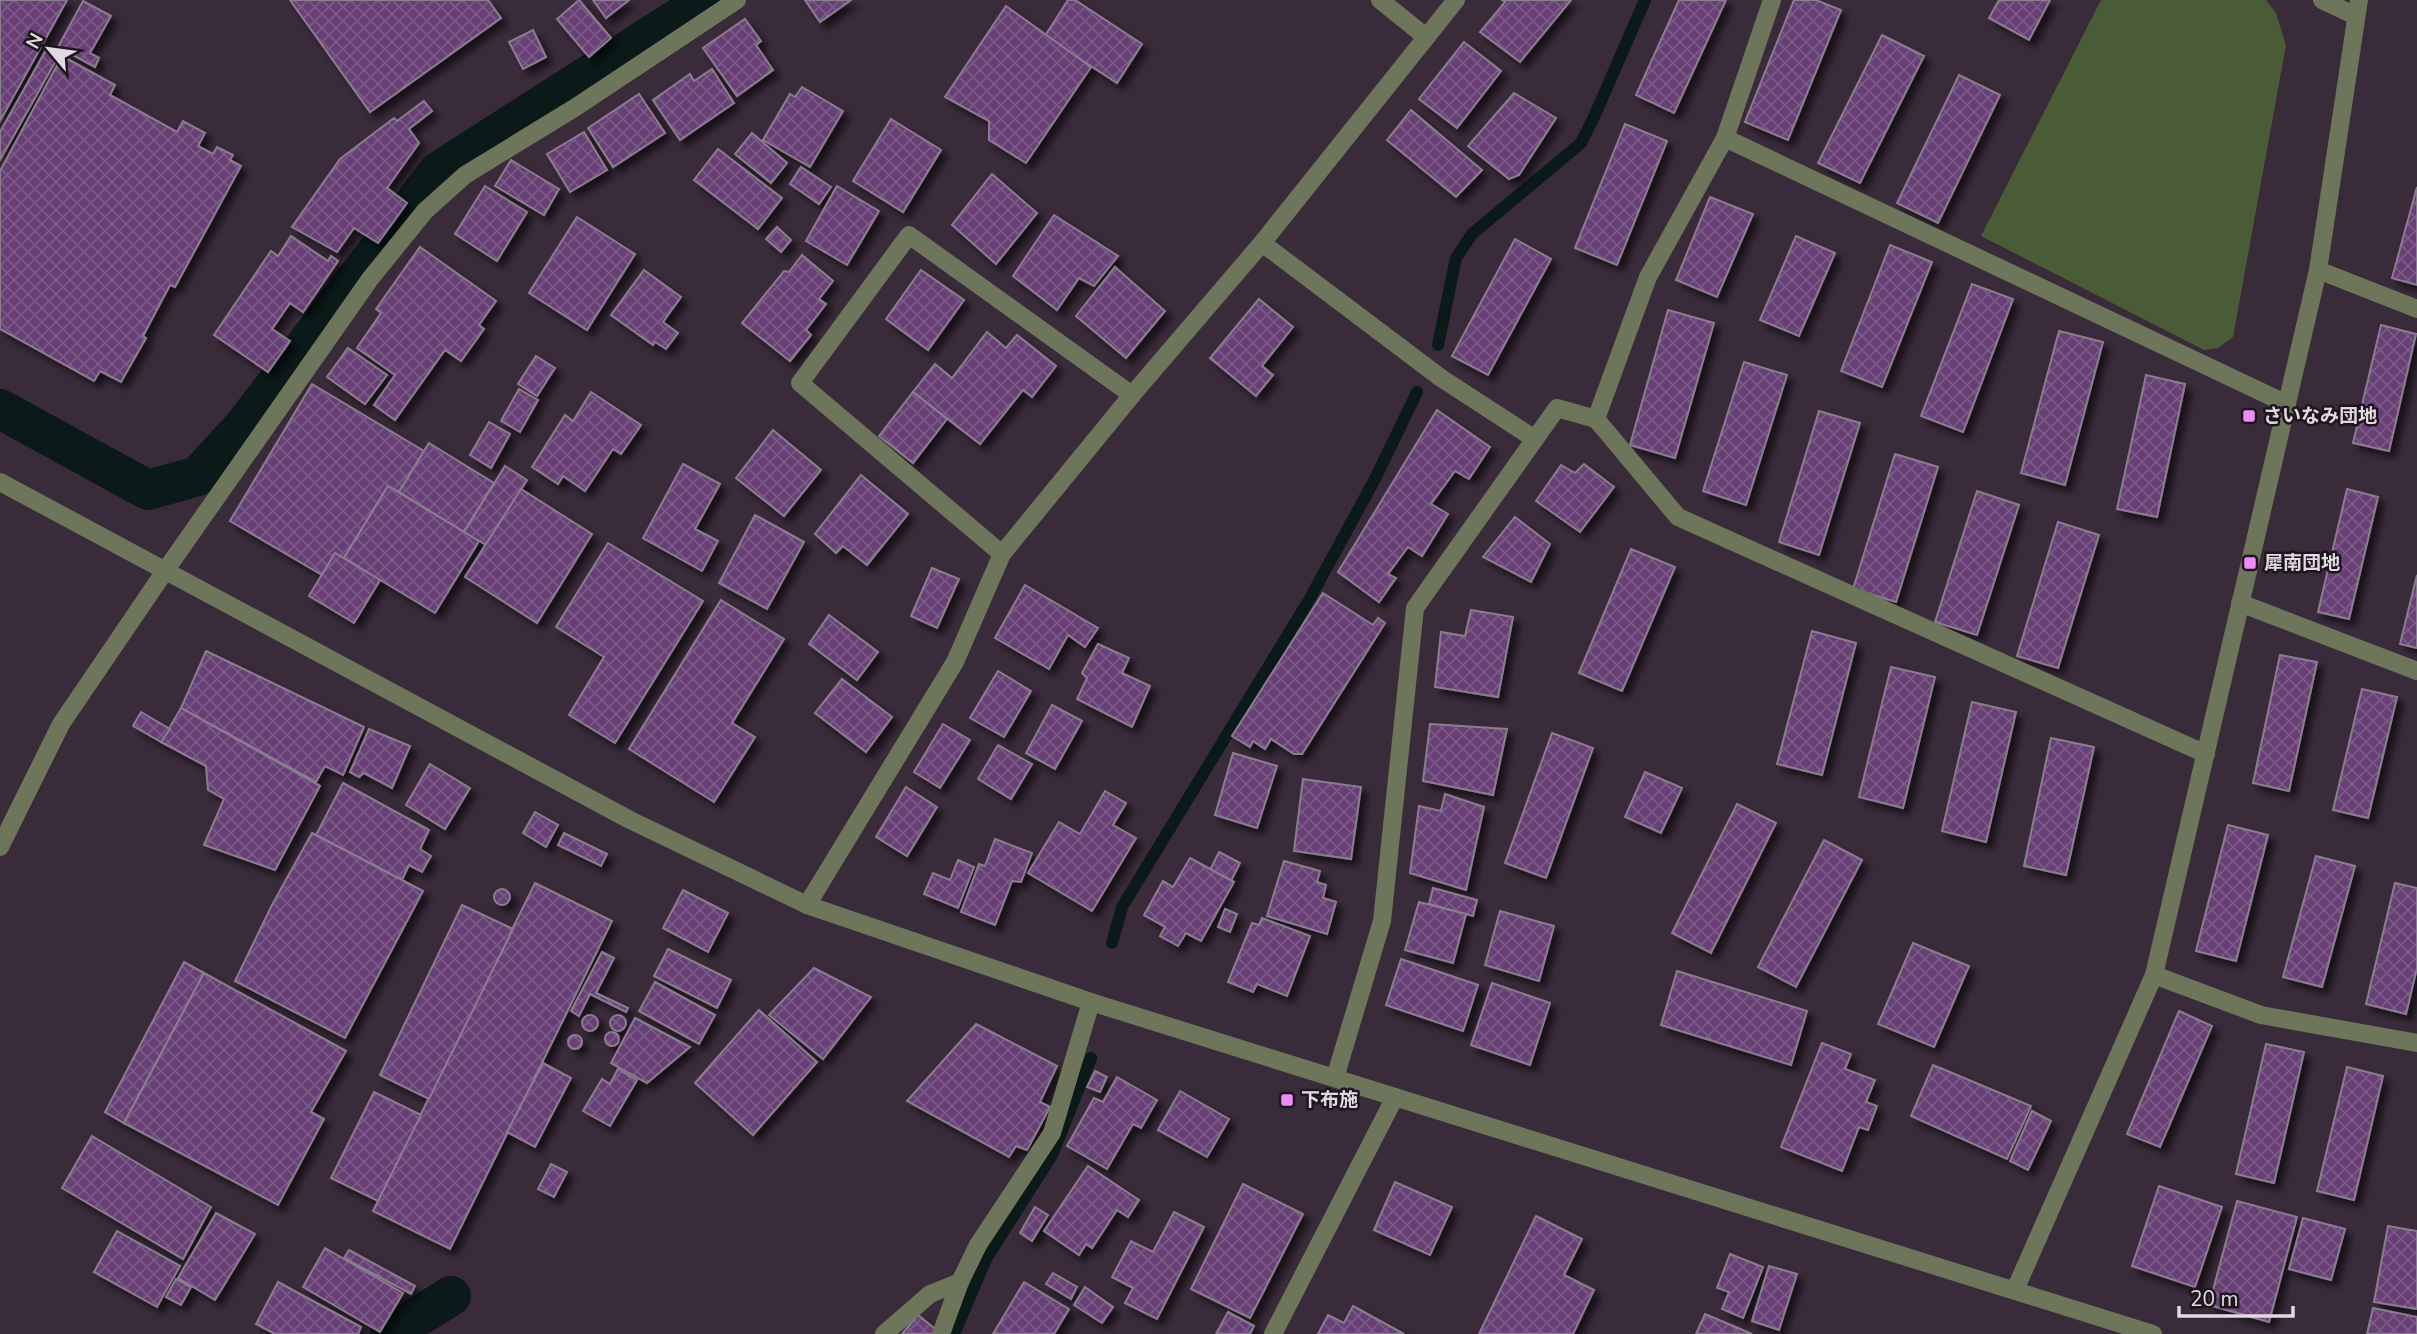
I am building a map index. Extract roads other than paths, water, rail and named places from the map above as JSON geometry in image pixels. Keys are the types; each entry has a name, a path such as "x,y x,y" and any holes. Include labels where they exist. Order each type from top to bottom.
{"street":[{"path":"0,847 61,724 370,279 425,211 465,175 576,107 737,0"},
{"path":"1380,0 1426,37"},
{"path":"807,905 955,662 1002,554 1132,395 1262,243 1456,0"},
{"path":"1596,419 1648,277 1725,138 1772,0"},
{"path":"2015,1290 2154,975 2318,270 2357,8 2322,0"},
{"path":"1725,138 2287,404"},
{"path":"1002,554 800,383 909,235 1132,395"},
{"path":"1262,243 1441,378 1535,439"},
{"path":"2318,270 2417,309"},
{"path":"1335,1078 1382,921 1415,608 1557,408 1596,419 1678,517 2206,754"},
{"path":"0,482 629,820 807,905 1091,1002 2153,1334"},
{"path":"2240,603 2417,671"},
{"path":"2154,975 2261,1015 2417,1043"},
{"path":"941,1334 960,1282 978,1245 1052,1133 1091,1002"},
{"path":"1273,1334 1395,1097"},
{"path":"884,1334 930,1294 960,1282"}],"waterway":[{"path":"1438,345 1456,258 1472,234 1581,143 1645,0"},
{"path":"0,409 148,490 198,476 244,426 439,171 704,2"},
{"path":"1112,943 1122,907 1309,600 1375,479 1417,392"},
{"path":"954,1334 986,1259 1052,1155 1091,1058"},
{"path":"390,1334 451,1296"}],"place":[{"name":"さいなみ団地","path":"2249,416"},
{"name":"犀南団地","path":"2250,563"},
{"name":"下布施","path":"1287,1100"}]}
